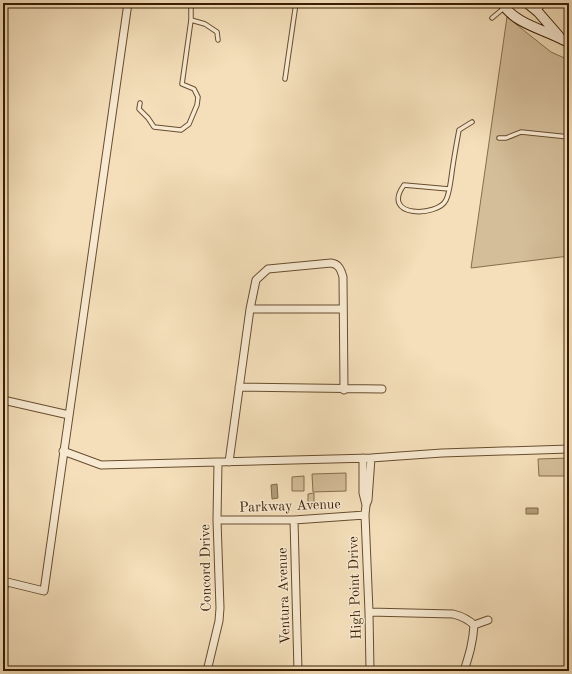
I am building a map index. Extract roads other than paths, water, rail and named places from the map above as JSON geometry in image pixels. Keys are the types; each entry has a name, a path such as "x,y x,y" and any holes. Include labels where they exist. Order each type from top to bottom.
{"main road":[{"path":"527,3 538,12 565,41"},
{"path":"504,5 524,23 565,41"},
{"path":"524,23 533,22 537,17 538,12"}],"street":[{"path":"3,592 4,581 44,591 128,3"},
{"path":"229,462 250,309 256,280 268,270 331,263 336,264 340,269 343,277 344,390"},
{"path":"250,309 343,309"},
{"path":"239,387 344,390 382,389"},
{"path":"3,400 69,415"},
{"path":"63,451 101,465 367,458 428,454 569,449"},
{"name":"High Point Drive","path":"367,458 363,493 366,505 364,516 369,612 370,671"},
{"name":"Concord Drive","path":"208,671 208,662 220,621 217,520 218,462"},
{"name":"Parkway Avenue","path":"217,520 294,520 364,516"},
{"name":"Ventura Avenue","path":"294,520 298,671"},
{"path":"369,612 453,614 464,617 474,625"},
{"path":"474,625 488,620"},
{"path":"464,671 472,646 474,625"}],"lane":[{"path":"140,104 139,109 154,127 181,130 189,124 197,105 198,97 194,89 182,84 191,20 191,3"},
{"path":"285,79 296,3"},
{"path":"538,12 544,3"},
{"path":"492,18 504,5"},
{"path":"191,20 206,24 217,32 218,40"},
{"path":"449,189 404,185 400,191 398,204 402,208 408,210 422,211 437,208 446,200 449,189 459,130 472,122"},
{"path":"499,138 506,138 521,132 569,137"}]}
